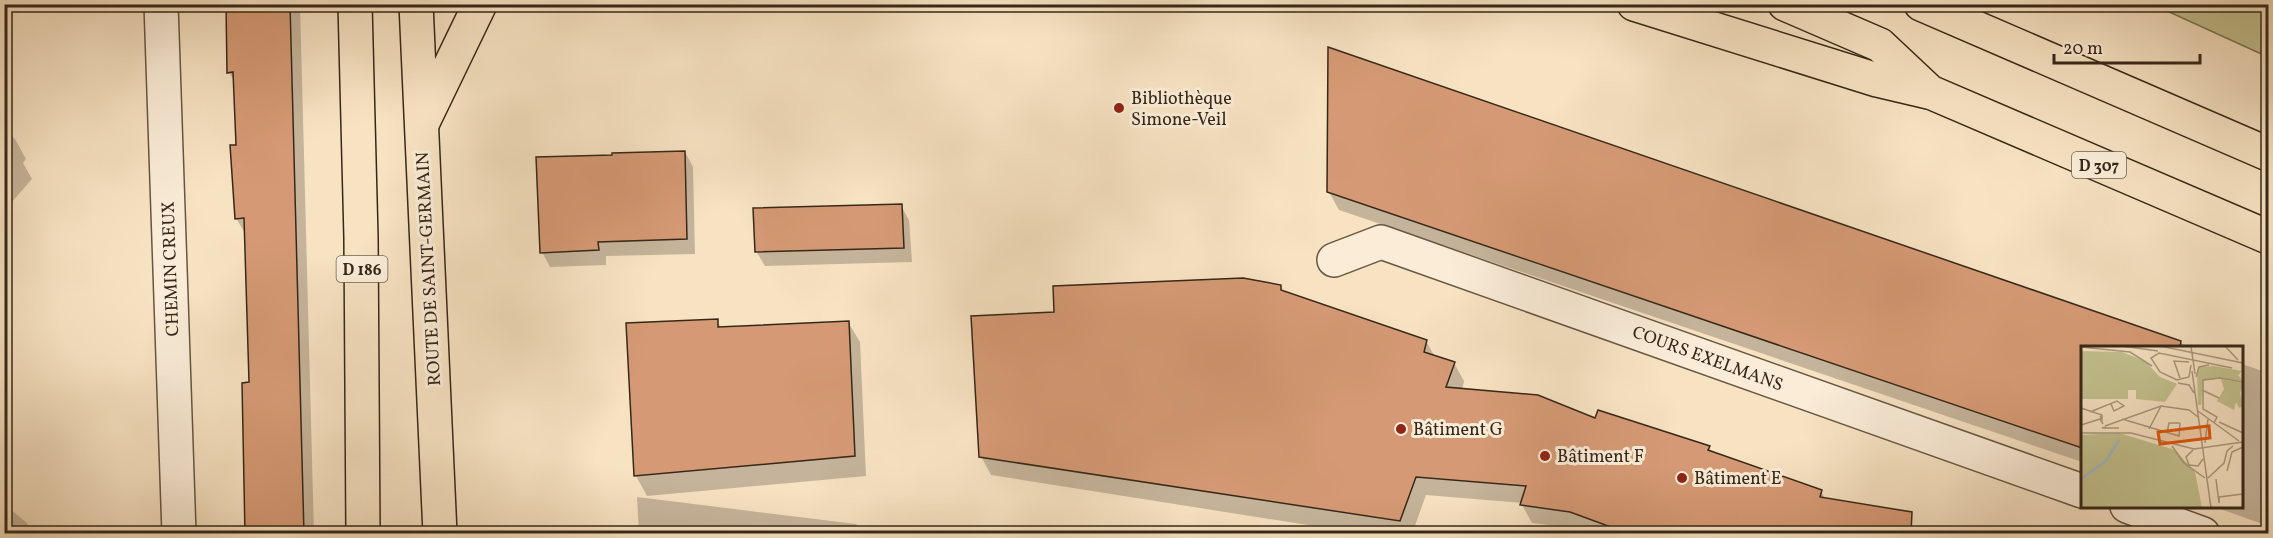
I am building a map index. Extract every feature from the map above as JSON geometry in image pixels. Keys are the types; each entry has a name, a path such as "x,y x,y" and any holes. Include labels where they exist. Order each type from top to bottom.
{"main road":[{"name":"D 186","path":"355,4 361,238 363,534"},
{"name":"ROUTE DE SAINT-GERMAIN","path":"416,4 440,534"},
{"path":"421,126 480,4"},
{"name":"D 307","path":"1634,4 1866,76 1930,93 2268,237"},
{"name":"D 307","path":"1785,4 1880,45 1930,93"},
{"path":"1921,4 2268,154"}],"street":[{"name":"CHEMIN CREUX","path":"161,4 178,534"},
{"name":"COURS EXELMANS","path":"1334,260 1381,242 2081,491"},
{"path":"2130,508 2203,534"}],"shaded area":[{"path":"2154,5 2268,5 2268,57"}],"building":[{"path":"226,4 290,4 304,534 245,534 242,383 249,382 244,218 235,219 230,145 236,145 233,72 227,73"},
{"path":"1328,47 2181,341 2180,346 2081,346 2081,448 1327,192"},
{"path":"685,151 687,239 598,242 599,250 540,253 536,157"},
{"path":"902,204 904,248 755,252 753,208"},
{"path":"1243,278 1281,285 1281,290 1427,340 1424,352 1455,362 1446,387 1538,395 1595,418 1598,410 1710,446 1708,450 1822,490 1820,497 1912,512 1911,534 1630,534 1570,512 1520,505 1526,486 1416,477 1400,521 979,457 971,316 1054,312 1053,286"},
{"path":"718,319 718,327 849,321 855,456 634,476 626,323"}],"place":[{"name":"Bibliothèque Simone-Veil","path":"1119,108"},
{"name":"Bâtiment G","path":"1401,429"},
{"name":"Bâtiment F","path":"1545,456"},
{"name":"Bâtiment E","path":"1682,478"}]}
